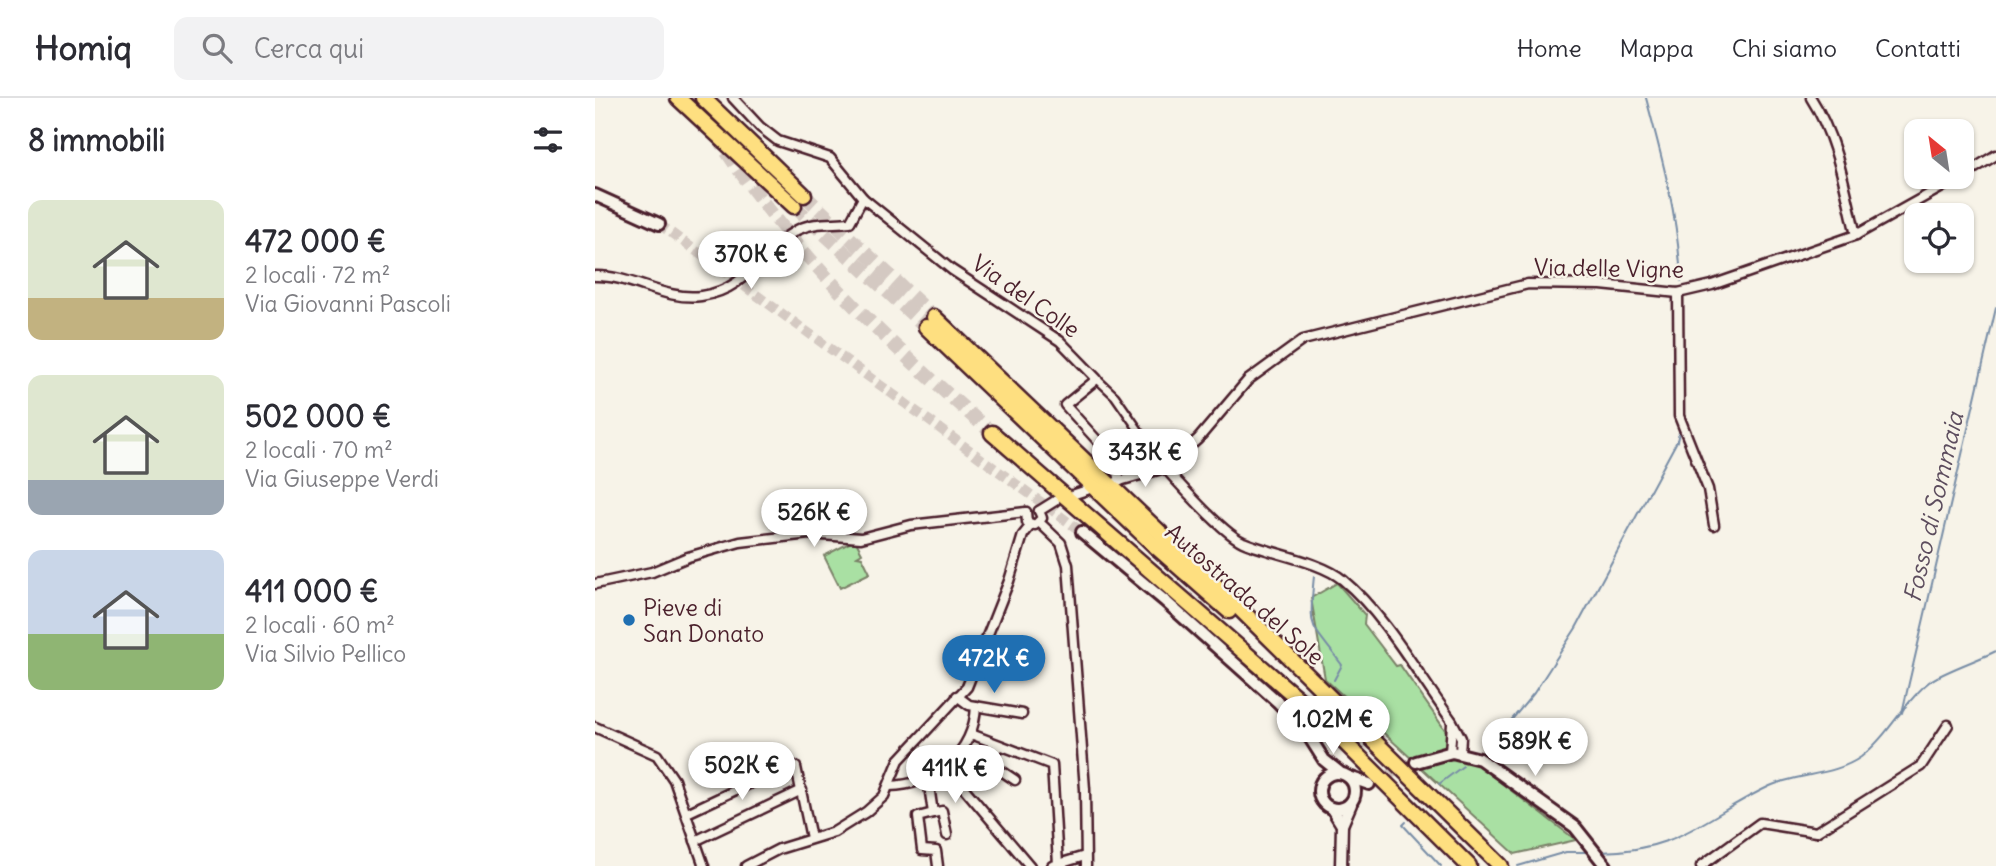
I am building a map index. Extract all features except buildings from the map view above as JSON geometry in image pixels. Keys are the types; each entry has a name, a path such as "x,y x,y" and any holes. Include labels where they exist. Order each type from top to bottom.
{"highway":[{"path":"678,98 799,200 703,98"},
{"name":"Autostrada del Sole","path":"930,322 1353,720 1496,861"},
{"name":"Autostrada del Sole","path":"992,433 1319,717 1469,866"}],"main road":[{"path":"595,195 659,224"},
{"path":"1082,532 1165,601 1277,702 1305,730 1324,760 1359,783 1369,784 1345,809 1332,809 1321,792 1324,760"},
{"path":"1416,762 1455,752 1480,760 1563,816 1585,838 1604,863"},
{"path":"1323,779 1330,773 1344,774"},
{"path":"1344,774 1353,800"}],"street":[{"name":"Via del Colle","path":"733,98 760,127 778,141 830,158 863,198 952,270 1060,341 1115,396 1165,468 1183,488 1240,540 1324,570 1343,580 1379,620 1452,721 1455,752"},
{"path":"1811,98 1821,114 1837,157 1856,235"},
{"name":"Via delle Vigne","path":"1974,168 1996,155"},
{"name":"Via delle Vigne","path":"1165,468 1198,439 1248,380 1303,340 1528,284 1601,285 1678,293 1739,276 1856,235 1938,189"},
{"path":"595,276 634,280 677,295 700,296 719,291 739,283 797,230 822,223 851,222 863,198"},
{"path":"1678,293 1679,416 1708,489 1714,525"},
{"path":"1097,379 1065,405 1115,460 1118,482 1165,468"},
{"path":"1075,494 1087,490"},
{"path":"746,866 779,849 834,832 849,824 866,812 890,786 899,761 967,687 975,673 1023,535 1035,523 1039,511 1055,501"},
{"path":"1039,511 1031,508 1026,513 1025,520 1035,523 1061,543 1068,565 1085,789 1086,866"},
{"path":"595,584 652,572 688,557 740,542 809,534 861,538 911,525 1026,513"},
{"path":"957,696 968,705 1022,714"},
{"path":"890,786 928,779 947,768 971,734 976,706"},
{"path":"1701,866 1760,823 1816,832 1921,766 1948,725"},
{"path":"595,727 657,755 674,780 704,866"},
{"path":"971,734 997,747 1052,765 1055,865 1085,856"},
{"path":"997,747 988,762 1015,780"},
{"path":"687,813 791,764 796,767 811,838"},
{"path":"947,768 1030,866"},
{"path":"928,779 933,813"},
{"path":"695,841 802,790"},
{"path":"1341,866 1342,825 1353,800"},
{"path":"1332,809 1342,825"},
{"path":"938,866 936,851 922,850 918,817 942,811 947,835"}],"green space":[{"path":"855,540 862,553 857,556 862,557 870,573 840,588 824,556"},
{"path":"1337,583 1365,615 1364,624 1396,666 1400,665 1452,740 1483,769 1576,840 1515,854 1325,679 1311,598"}],"waterway":[{"path":"1646,98 1673,211 1681,281"},
{"path":"1683,298 1683,367"},
{"name":"Fosso di Sommaia","path":"1902,713 1996,308"},
{"path":"1484,753 1534,693 1576,628 1677,441 1680,428"},
{"path":"1314,576 1311,608 1314,626 1342,665 1334,680"},
{"path":"1600,852 1652,846 1672,839 1770,786 1851,763 1871,749 1929,682 1996,651"},
{"path":"1439,784 1463,766"},
{"path":"1406,822 1403,825 1441,866"},
{"path":"1518,866 1566,852 1587,852"}],"tunnel":[{"path":"694,98 756,194 828,279 907,357 992,433"},
{"path":"804,195 934,317"},
{"path":"794,206 926,327"},
{"path":"659,224 1082,532"},
{"path":"1375,781 1416,762"}],"place":[{"name":"Pieve di San Donato","path":"629,620"}]}
